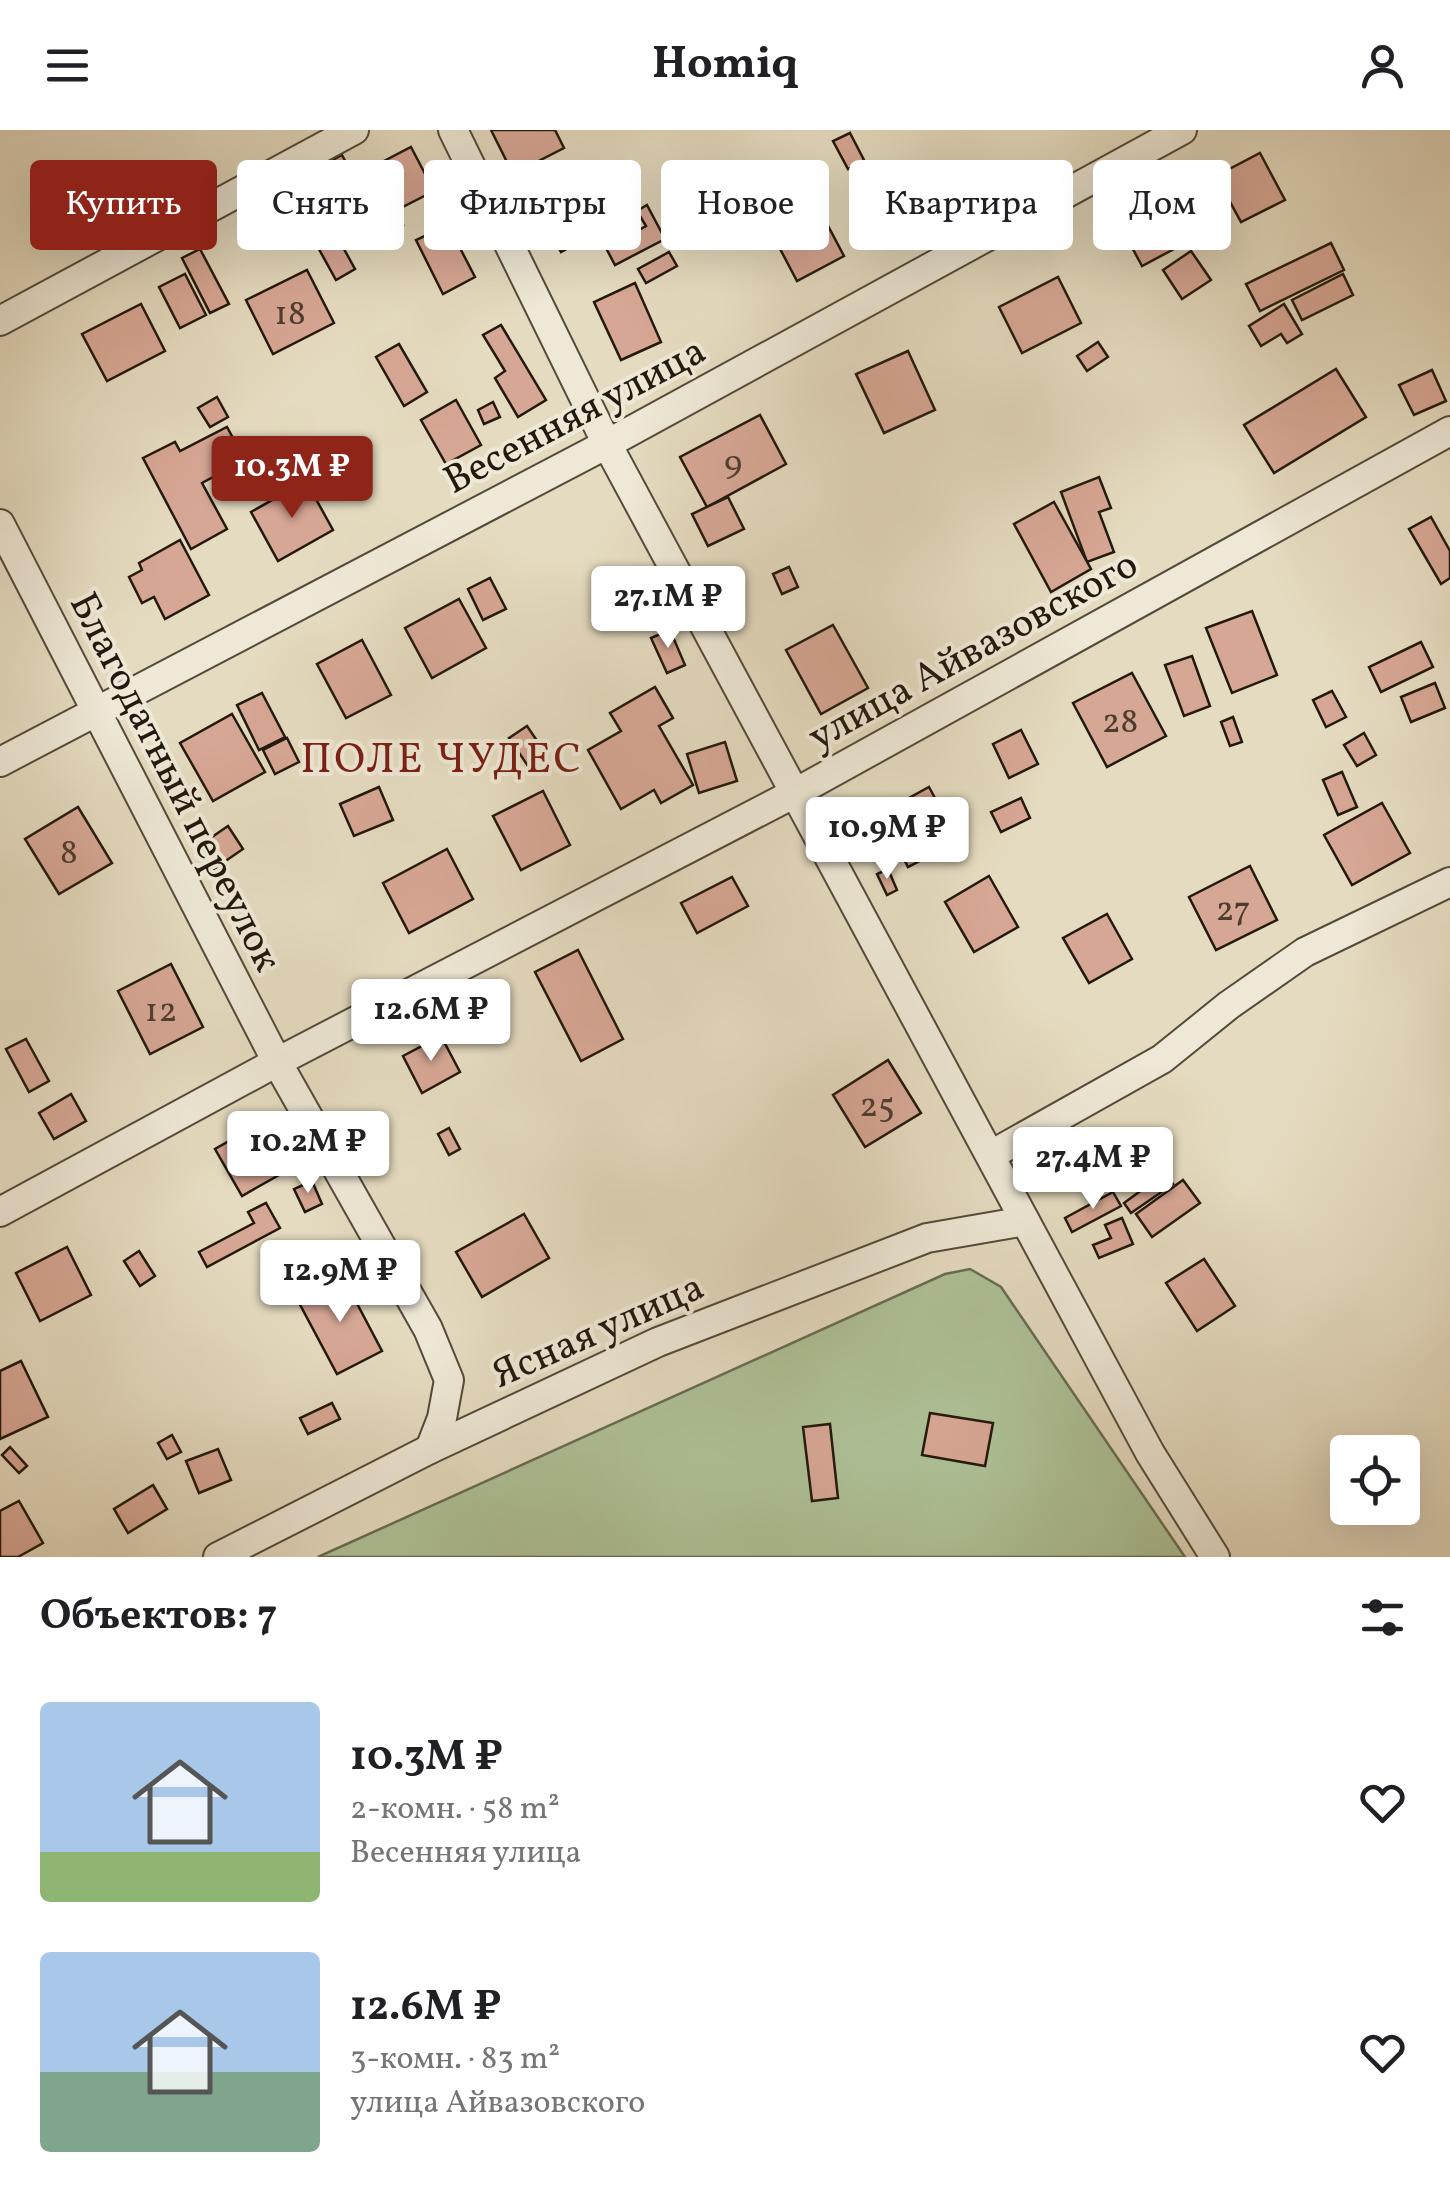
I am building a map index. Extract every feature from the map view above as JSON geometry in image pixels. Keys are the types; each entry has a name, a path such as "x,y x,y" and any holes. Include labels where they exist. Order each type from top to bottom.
{"street":[{"path":"0,321 354,130"},
{"path":"452,130 607,444 1150,1454 1215,1557"},
{"name":"Весенняя улица","path":"0,762 607,444 1182,130"},
{"name":"улица Айвазовского","path":"0,1212 276,1062 795,792 1450,431"},
{"name":"Благодатный переулок","path":"0,524 276,1062 428,1329 449,1380 442,1418 430,1449"},
{"path":"990,1155 1162,1059 1306,952 1450,882"},
{"name":"Ясная улица","path":"218,1557 430,1449 658,1342 926,1238 1026,1221"}],"green space":[{"path":"970,1269 1001,1287 1185,1557 318,1557 945,1274"}],"building":[{"path":"491,130 555,130 564,148 540,160 506,160"},
{"path":"850,133 864,160 849,160 848,169 833,141"},
{"path":"411,147 424,172 424,196 404,206 404,160 386,160"},
{"path":"1260,153 1285,200 1241,222 1231,204 1231,168"},
{"path":"647,205 661,231 661,241 615,265 607,250 641,250 641,229 646,226 641,209"},
{"path":"829,228 844,256 797,281 781,250 829,250"},
{"path":"424,236 424,250 461,250 475,277 443,294 416,240"},
{"path":"1331,243 1344,270 1260,311 1246,284"},
{"path":"201,250 229,304 210,313 182,258"},
{"path":"319,250 345,250 355,269 336,280"},
{"path":"1133,250 1172,250 1142,266"},
{"path":"1191,251 1211,280 1182,299 1163,270"},
{"path":"669,252 677,266 646,283 638,269"},
{"path":"307,270 334,323 273,354 246,300"},
{"path":"185,274 206,315 180,328 159,287"},
{"path":"1343,274 1353,295 1302,320 1292,300"},
{"path":"1058,277 1081,323 1022,353 999,307"},
{"path":"635,283 661,342 621,360 594,302"},
{"path":"141,304 165,351 107,381 82,334"},
{"path":"1284,304 1302,334 1287,343 1281,334 1261,346 1249,326"},
{"path":"501,325 546,400 518,417 495,378 505,371 483,335"},
{"path":"1098,342 1108,357 1087,371 1077,356"},
{"path":"399,344 427,392 404,406 376,357"},
{"path":"908,351 935,410 884,433 856,374"},
{"path":"1336,369 1366,417 1274,473 1244,425"},
{"path":"1432,370 1446,401 1414,415 1399,385"},
{"path":"217,397 228,417 210,427 198,408"},
{"path":"456,400 481,445 446,464 421,420"},
{"path":"493,402 500,417 484,424 478,410"},
{"path":"760,415 786,464 707,507 680,457"},
{"path":"227,427 245,460 202,483 227,529 191,549 143,458 175,442 180,451"},
{"path":"1099,477 1111,508 1099,512 1114,552 1087,562 1061,492"},
{"path":"306,481 333,530 278,561 251,512"},
{"path":"728,497 744,529 708,546 692,514"},
{"path":"1054,502 1091,569 1051,592 1014,524"},
{"path":"1431,517 1450,551 1450,578 1441,584 1409,529"},
{"path":"180,540 209,595 165,619 154,597 142,603 129,577 142,570 139,563"},
{"path":"789,567 798,587 782,594 773,574"},
{"path":"490,578 506,609 483,620 468,589"},
{"path":"459,599 486,648 432,678 405,628"},
{"path":"1252,611 1277,675 1232,693 1206,628"},
{"path":"833,625 868,688 821,714 786,650"},
{"path":"670,630 685,665 667,673 651,638"},
{"path":"362,640 391,695 346,718 317,664"},
{"path":"1421,642 1433,667 1381,692 1369,667"},
{"path":"1192,656 1210,706 1184,716 1165,665"},
{"path":"1132,673 1166,736 1107,767 1073,703"},
{"path":"1435,683 1445,708 1411,722 1401,697"},
{"path":"655,687 673,718 659,726 693,785 661,803 654,790 621,809 588,750 621,731 610,713"},
{"path":"1332,691 1346,717 1326,727 1313,700"},
{"path":"262,693 285,737 259,750 237,705"},
{"path":"232,714 265,772 213,801 180,743"},
{"path":"1233,717 1242,742 1230,746 1221,722"},
{"path":"527,726 546,754 528,766 509,738"},
{"path":"1021,730 1038,764 1009,778 993,744"},
{"path":"1364,733 1376,755 1357,766 1344,745"},
{"path":"287,738 299,762 275,774 263,750"},
{"path":"725,742 737,781 699,793 687,754"},
{"path":"1342,772 1357,807 1338,815 1323,780"},
{"path":"379,787 393,820 354,836 340,804"},
{"path":"929,787 958,841 908,867 880,814"},
{"path":"543,791 570,845 521,870 493,816"},
{"path":"1021,798 1030,818 1001,832 991,812"},
{"path":"1382,803 1410,853 1352,885 1324,835"},
{"path":"78,807 112,863 59,894 25,839"},
{"path":"228,826 243,849 211,871 196,848"},
{"path":"447,849 473,899 409,933 383,883"},
{"path":"1250,866 1277,920 1216,950 1189,897"},
{"path":"888,869 897,890 887,895 877,874"},
{"path":"989,876 1018,927 974,952 945,902"},
{"path":"732,877 748,906 697,933 681,903"},
{"path":"1107,914 1132,959 1089,983 1063,938"},
{"path":"578,950 623,1039 581,1061 535,972"},
{"path":"171,964 203,1027 150,1054 118,991"},
{"path":"441,1036 460,1072 422,1093 403,1056"},
{"path":"26,1039 49,1081 29,1092 6,1049"},
{"path":"888,1060 921,1113 865,1147 833,1095"},
{"path":"71,1094 86,1121 54,1139 39,1113"},
{"path":"259,1124 286,1171 242,1196 215,1149"},
{"path":"449,1128 460,1149 449,1155 438,1134"},
{"path":"1165,1173 1173,1184 1131,1213 1124,1203"},
{"path":"1183,1180 1200,1203 1152,1237 1136,1214"},
{"path":"312,1181 322,1204 305,1212 294,1189"},
{"path":"1113,1192 1121,1206 1072,1232 1065,1218"},
{"path":"266,1203 280,1228 207,1267 199,1252 254,1223 248,1212"},
{"path":"524,1214 549,1258 482,1297 456,1252"},
{"path":"1122,1218 1133,1244 1099,1258 1093,1245 1111,1238 1105,1225"},
{"path":"67,1247 91,1295 40,1321 16,1273"},
{"path":"139,1251 155,1276 140,1286 124,1261"},
{"path":"1204,1259 1235,1306 1197,1331 1166,1283"},
{"path":"342,1275 382,1351 337,1374 297,1299"},
{"path":"21,1361 48,1417 0,1439 0,1371"},
{"path":"332,1403 340,1419 308,1434 300,1418"},
{"path":"930,1413 993,1423 985,1466 922,1455"},
{"path":"830,1424 838,1498 812,1501 803,1427"},
{"path":"172,1435 181,1452 167,1459 158,1443"},
{"path":"10,1447 27,1466 19,1473 2,1455"},
{"path":"218,1449 231,1480 199,1493 186,1461"},
{"path":"153,1485 167,1509 128,1533 114,1509"},
{"path":"19,1501 43,1543 18,1557 0,1557 0,1511"}],"district":[{"name":"ПОЛЕ ЧУДЕС","path":"442,757"}]}
